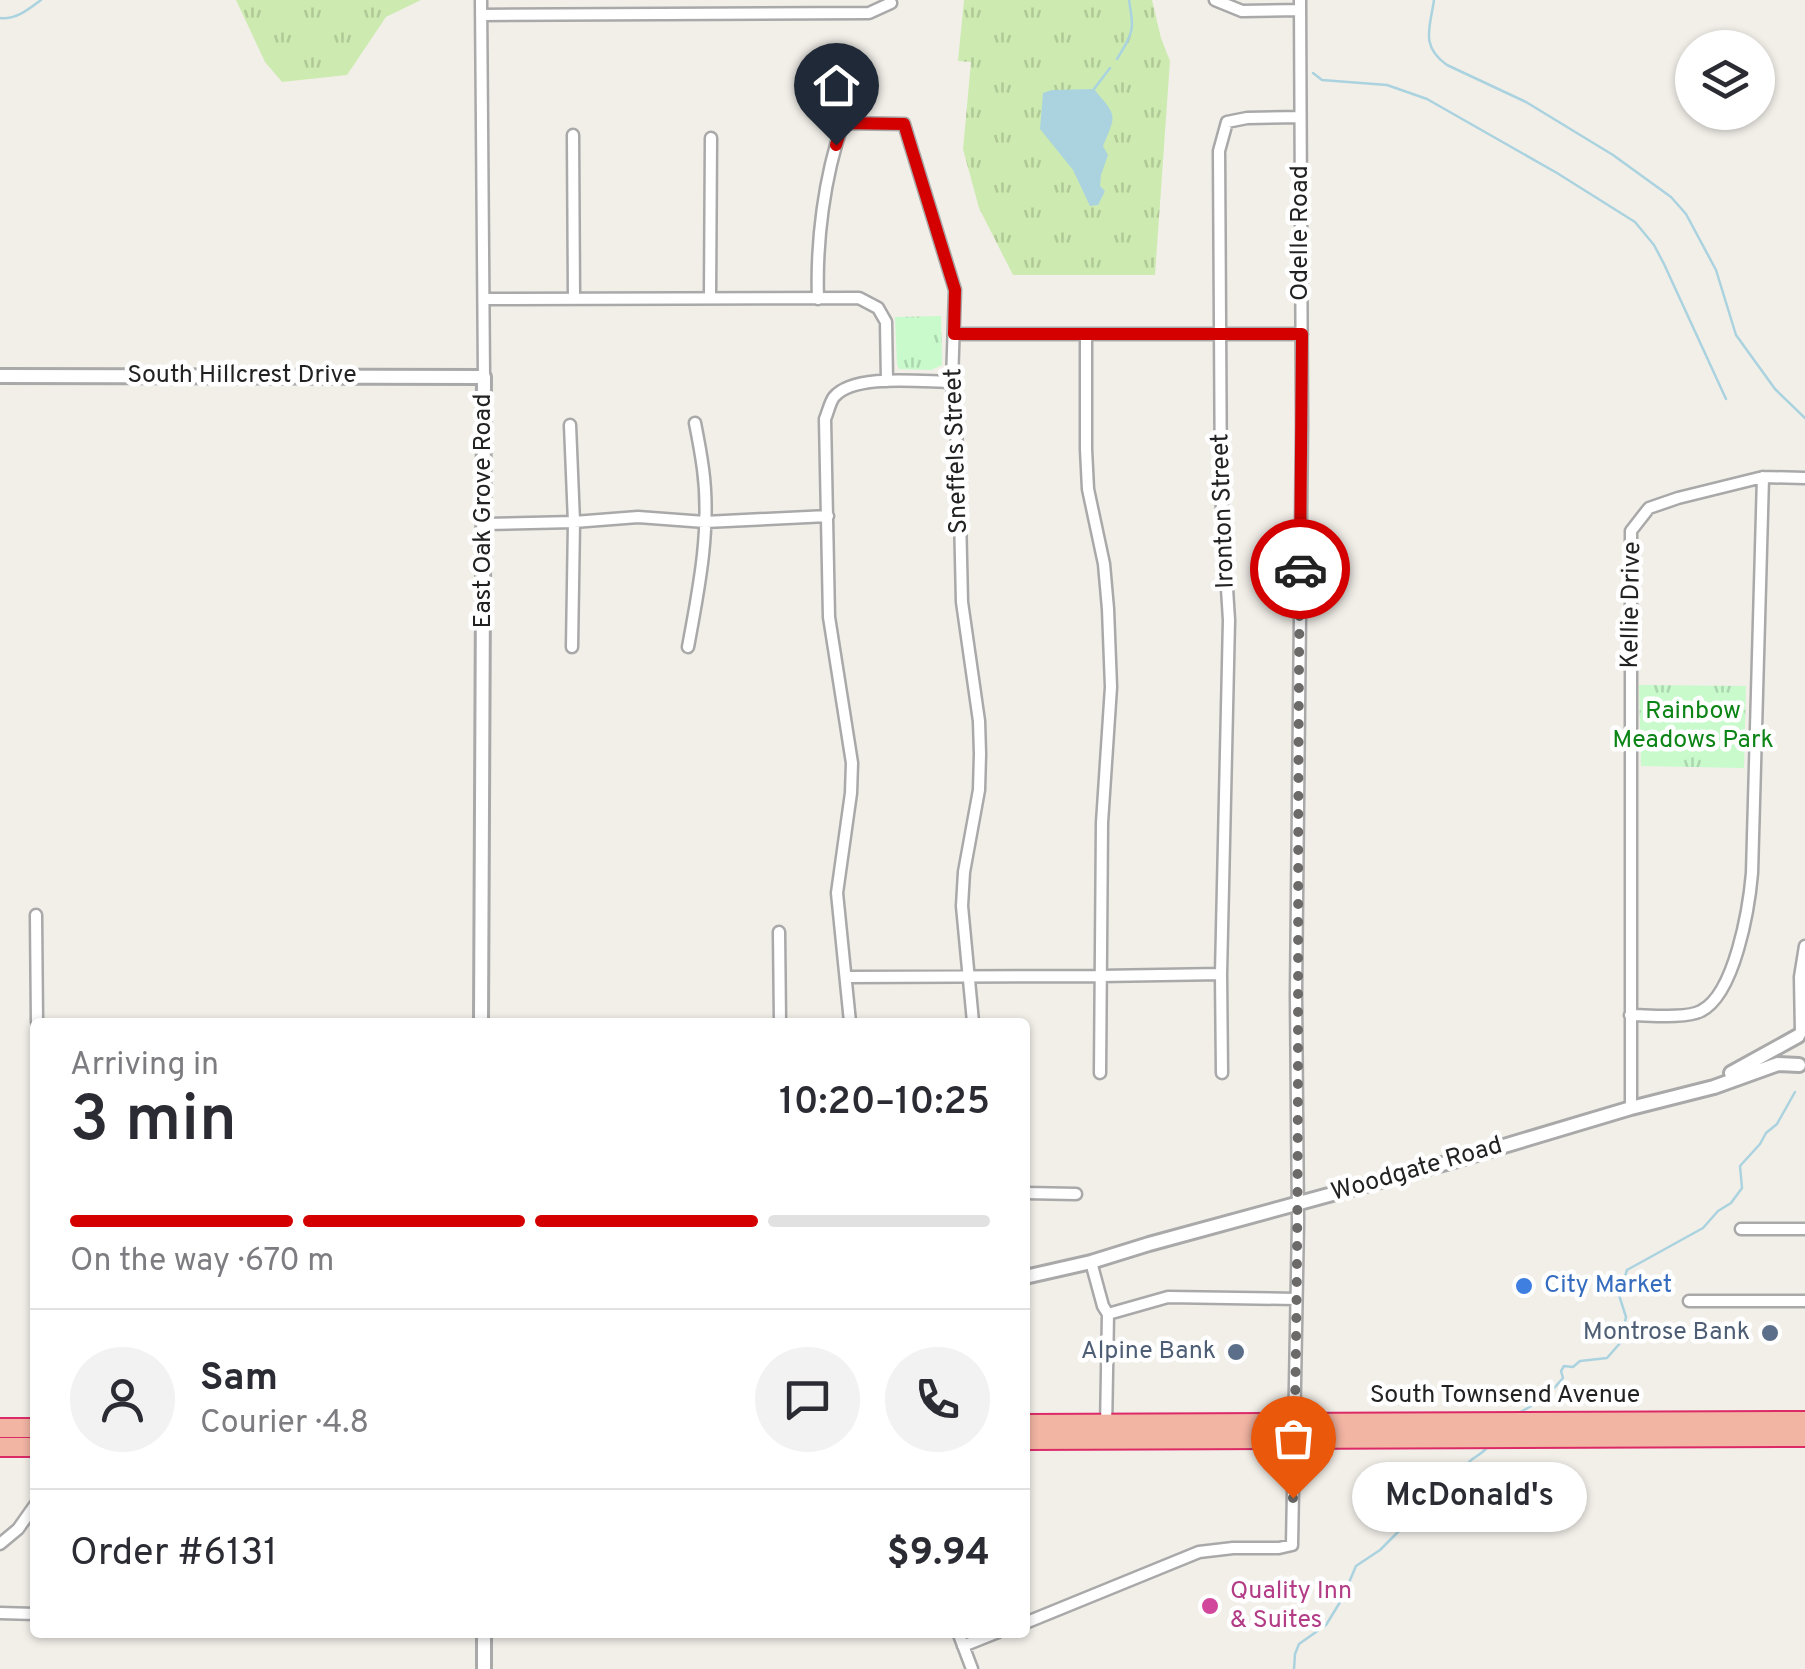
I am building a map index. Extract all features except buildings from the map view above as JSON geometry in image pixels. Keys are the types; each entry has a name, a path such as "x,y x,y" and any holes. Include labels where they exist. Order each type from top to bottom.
{"highway":[{"name":"South Townsend Avenue","path":"1030,1440 1106,1432 1450,1430 1542,1422 1805,1421"},
{"name":"South Townsend Avenue","path":"1030,1424 1106,1432"},
{"path":"0,1428 30,1428"},
{"name":"South Townsend Avenue","path":"1450,1430 1526,1438 1805,1437"},
{"path":"0,1447 30,1447"}],"street":[{"name":"East Oak Grove Road","path":"481,0 481,1018"},
{"path":"559,0 559,14"},
{"path":"1215,0 1242,10 1300,5"},
{"path":"481,15 869,13 891,3"},
{"name":"Odelle Road","path":"1030,1620 1199,1552 1292,1546 1302,334 1300,5"},
{"name":"Ironton Street","path":"1222,1073 1229,620 1221,494 1219,151 1227,122 1300,117"},
{"name":"Sneffels Street","path":"818,299 816,254 843,123 904,124 955,290 952,382 960,471 962,602 980,754 962,906 973,1018"},
{"path":"573,135 574,298"},
{"path":"710,297 711,138"},
{"path":"484,300 859,298 878,308 886,322 887,381"},
{"path":"954,334 1302,334"},
{"path":"1086,334 1088,490 1104,564 1110,687 1102,823 1100,1074"},
{"name":"South Hillcrest Drive","path":"0,376 484,377"},
{"path":"850,1018 837,893 852,763 829,617 825,419 832,398 862,382 952,382"},
{"path":"688,646 701,579 705,522 704,471 695,423"},
{"path":"570,426 574,522 572,647"},
{"path":"1630,1015 1698,1014 1716,1000 1742,942 1752,873 1763,477"},
{"name":"Kellie Drive","path":"1630,1108 1631,532 1649,508 1678,498 1763,477 1805,478"},
{"path":"484,524 638,517 705,522 828,516"},
{"path":"36,915 37,1018"},
{"path":"779,932 780,1018"},
{"path":"1803,1069 1793,1054 1801,1033 1800,977 1805,946"},
{"path":"846,977 1221,974"},
{"name":"Woodgate Road","path":"1693,1092 1801,1033"},
{"name":"Woodgate Road","path":"1030,1276 1714,1087 1778,1064 1803,1069"},
{"path":"1030,1192 1076,1194"},
{"path":"1741,1230 1805,1229"},
{"path":"1091,1262 1108,1314 1106,1432"},
{"path":"1108,1314 1168,1298 1296,1299"},
{"path":"1690,1301 1805,1301"},
{"path":"0,1544 30,1512"},
{"path":"0,1612 30,1614"},
{"path":"484,1638 484,1669"},
{"path":"960,1638 972,1669"},
{"path":"963,1646 983,1638"}],"green space":[{"path":"236,0 421,0 386,17 347,75 282,82 265,62"},
{"path":"964,0 1152,0 1170,61 1155,275 1013,275 979,208 963,149 971,62 958,61"},
{"path":"941,316 942,365 931,370 899,369 895,317"},
{"name":"Rainbow Meadows Park","path":"1639,685 1746,686 1744,768 1641,766"}],"water":[{"path":"1094,89 1111,111 1112,121 1103,146 1108,155 1100,186 1105,191 1098,205 1090,206 1073,170 1040,129 1043,93"}],"waterway":[{"path":"0,18 17,16 41,0"},
{"path":"1117,59 1131,31 1129,0"},
{"path":"1434,0 1430,43 1447,65 1526,102 1613,155 1671,197 1686,214 1716,270 1736,335 1775,389 1805,418"},
{"path":"1094,89 1110,68"},
{"path":"1313,73 1322,80 1387,85 1427,99 1635,222 1664,264 1726,399"},
{"path":"1518,1413 1553,1389 1563,1378 1564,1366 1607,1358 1621,1342 1626,1317 1619,1295 1627,1270 1703,1228 1731,1203 1742,1188 1740,1166 1777,1124 1795,1092"},
{"path":"1294,1669 1299,1644 1326,1625 1356,1566 1398,1532 1450,1504 1465,1466 1490,1444"}],"way so far":[{"path":"1293,1498 1300,569"}],"place":[{"name":"City Market","path":"1524,1286"},
{"name":"Montrose Bank","path":"1770,1333"},
{"name":"Alpine Bank","path":"1236,1352"},
{"name":"McDonald's","path":"1293,1498"},
{"name":"Quality Inn & Suites","path":"1210,1606"}],"route":[{"path":"836,145 843,123 904,124 955,290 954,334 1302,334 1300,569"}]}
